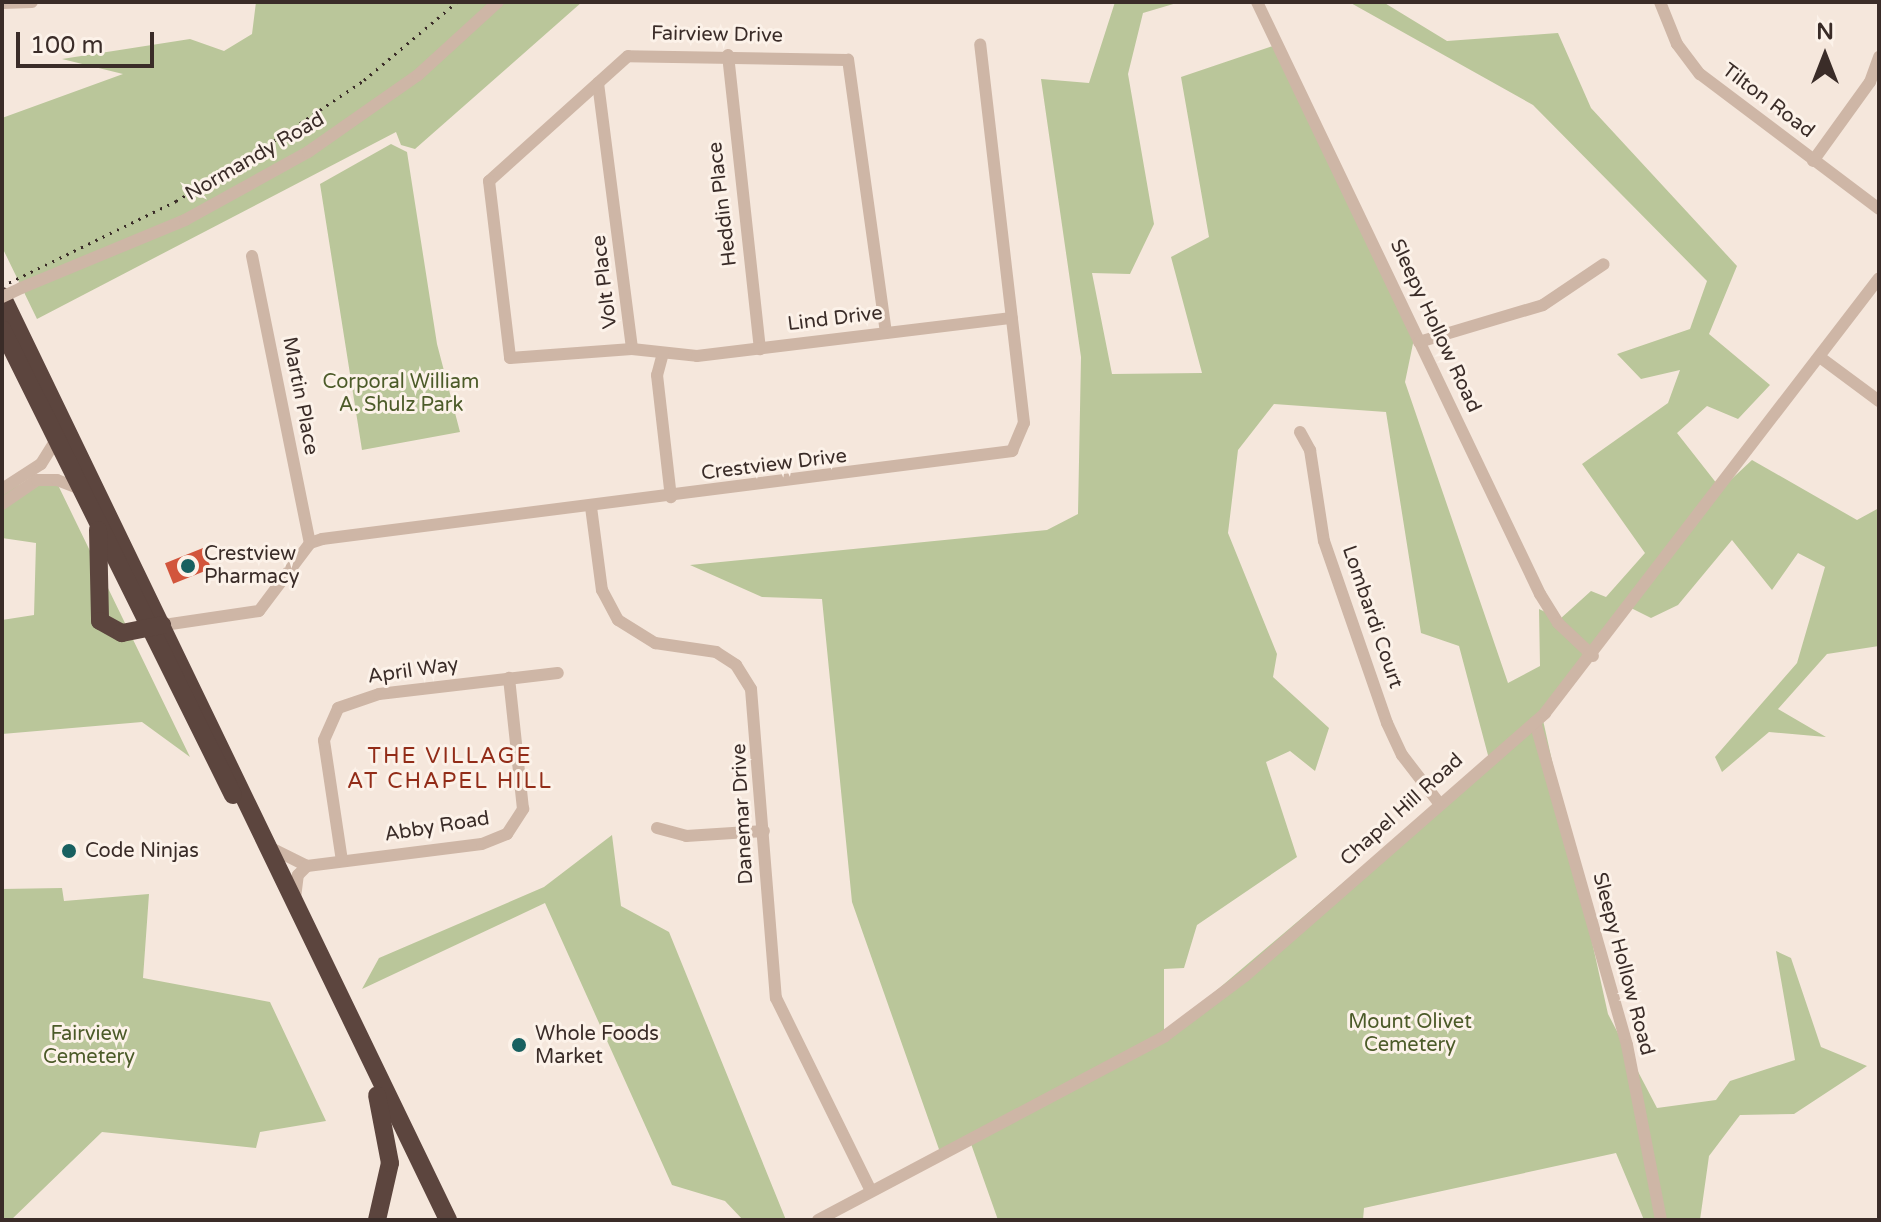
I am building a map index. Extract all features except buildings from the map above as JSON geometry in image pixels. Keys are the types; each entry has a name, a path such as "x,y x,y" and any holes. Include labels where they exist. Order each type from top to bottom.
{"highway":[{"path":"2,296 435,1220"},
{"path":"2,329 98,527 158,626 271,848 448,1220"},
{"path":"98,527 100,621 122,633 158,626"},
{"path":"377,1095 390,1163 377,1220"}],"street":[{"path":"2,3 32,2"},
{"name":"Normandy Road","path":"2,296 185,220 308,152 418,75 498,2"},
{"name":"Sleepy Hollow Road","path":"1257,2 1550,613 1593,656"},
{"name":"Tilton Road","path":"1660,2 1677,44 1700,74 1879,209"},
{"name":"Crestview Drive","path":"310,543 1008,454 1024,431 980,45"},
{"name":"Fairview Drive","path":"632,349 510,358 489,181 598,83 636,54 848,60 886,333"},
{"name":"Heddin Place","path":"728,55 760,349"},
{"path":"1813,161 1870,82 1879,57"},
{"name":"Volt Place","path":"598,83 632,349 663,353"},
{"name":"Martin Place","path":"252,256 310,543"},
{"path":"1419,342 1543,305 1604,264"},
{"name":"Chapel Hill Road","path":"818,1220 1165,1036 1245,976 1535,722 1593,656 1879,278"},
{"name":"Lind Drive","path":"663,353 760,349 1012,318"},
{"path":"663,353 657,375 671,497"},
{"path":"1821,358 1879,401"},
{"name":"Lombardi Court","path":"1300,432 1310,450 1324,541 1387,723 1406,763 1439,803"},
{"path":"2,489 41,464 56,440"},
{"path":"2,504 37,480 80,489"},
{"name":"Danemar Drive","path":"591,507 602,590 618,620 646,640 716,652 747,680 757,718 778,1007 871,1191"},
{"path":"158,626 259,611 310,543"},
{"name":"April Way","path":"342,861 324,740 338,708 379,694 558,673"},
{"name":"Abby Road","path":"307,866 482,844 513,830 523,809 509,678"},
{"name":"Sleepy Hollow Road","path":"1535,722 1627,1045 1661,1220"},
{"path":"657,828 680,836 764,831"},
{"path":"271,848 307,866 298,875 295,898"}],"green space":[{"path":"256,2 582,2 415,149 401,145 396,132 37,319 2,247 2,118 123,74 62,59 190,39 224,51 252,34"},
{"name":"Mount Olivet Cemetery","path":"1115,2 1180,2 1143,13 1128,74 1154,224 1130,274 1092,273 1112,374 1202,373 1171,257 1209,237 1181,77 1276,45 1415,334 1405,382 1508,683 1540,666 1539,609 1560,619 1591,591 1606,597 1645,553 1582,464 1668,403 1680,370 1641,379 1617,354 1690,329 1707,281 1533,105 1349,2 1383,2 1447,41 1558,33 1591,108 1737,266 1709,334 1770,385 1738,419 1707,406 1677,433 1721,489 1752,460 1857,520 1879,508 1879,646 1827,654 1778,709 1826,737 1769,732 1722,772 1715,757 1797,663 1825,567 1798,553 1772,590 1732,540 1678,605 1651,618 1631,608 1541,711 1608,1014 1657,1108 1716,1100 1730,1081 1795,1060 1776,951 1791,958 1821,1047 1867,1066 1794,1114 1740,1115 1709,1156 1700,1220 1644,1220 1616,1153 1364,1208 1363,1220 998,1220 970,1141 941,1155 852,902 822,599 762,597 690,565 1047,530 1078,514 1081,357 1041,79 1089,83","holes":["1274,404 1386,412 1421,633 1459,646 1489,759 1164,1035 1164,969 1184,968 1197,925 1297,857 1266,762 1290,751 1315,771 1329,728 1273,677 1277,654 1228,533 1238,450"]},
{"name":"Corporal William A. Shulz Park","path":"391,144 407,152 437,344 460,432 362,450 320,184"},
{"path":"27,481 57,483 190,757 142,722 2,734 2,620 34,615 36,543 2,538 2,493"},
{"path":"612,835 621,906 669,932 786,1220 743,1220 725,1201 672,1185 545,903 362,989 379,958 544,887"},
{"name":"Fairview Cemetery","path":"62,888 64,901 149,894 143,978 270,1002 326,1121 260,1132 256,1148 102,1132 11,1220 2,1220 2,889"}],"railway":[{"path":"2,286 176,201 247,159 364,80 457,2"}],"place":[{"name":"Crestview Pharmacy","path":"188,566"},
{"name":"Code Ninjas","path":"69,851"},
{"name":"Whole Foods Market","path":"519,1045"}],"district":[{"name":"THE VILLAGE AT CHAPEL HILL","path":"450,768"}]}
